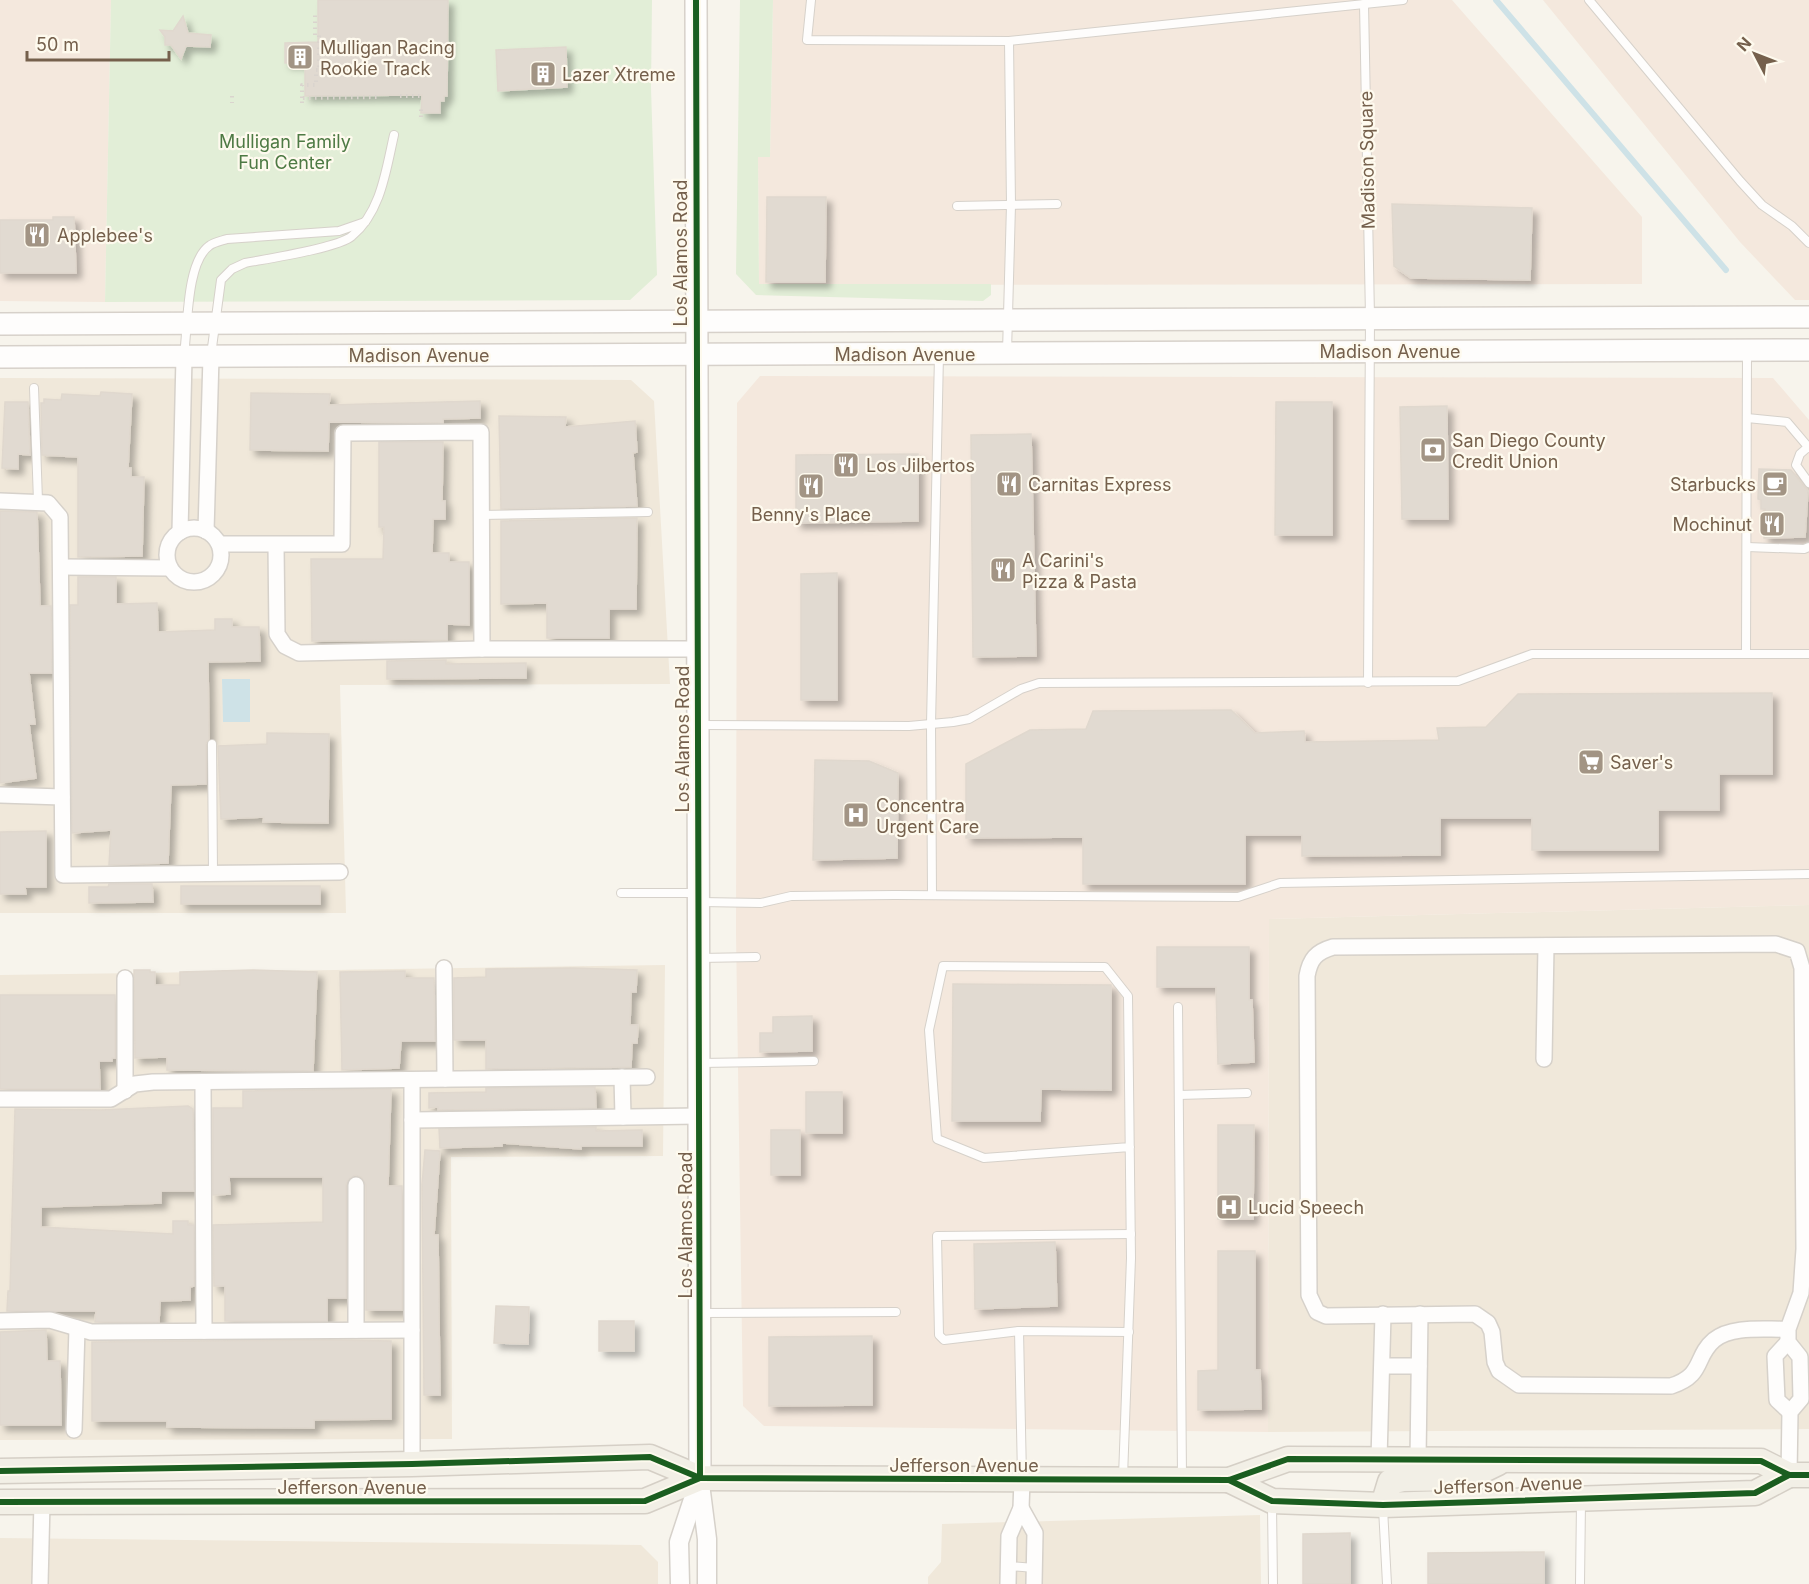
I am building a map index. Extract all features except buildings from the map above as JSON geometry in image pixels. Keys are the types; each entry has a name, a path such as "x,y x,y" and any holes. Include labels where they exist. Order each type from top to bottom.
{"main road":[{"name":"Los Alamos Road","path":"696,0 695,320 700,1478"},
{"name":"Madison Avenue","path":"0,324 1809,317"},
{"name":"Madison Avenue","path":"0,357 1809,350"},
{"name":"Jefferson Avenue","path":"0,1471 412,1464 650,1457 700,1478 1022,1480 1182,1478 1228,1480 1288,1459 1761,1461 1799,1475"},
{"path":"1383,1505 1390,1482 1403,1479 1467,1478 1506,1460"},
{"name":"Jefferson Avenue","path":"1228,1480 1272,1501 1383,1505 1755,1493 1799,1475"},
{"name":"Jefferson Avenue","path":"0,1502 645,1501 700,1478"}],"street":[{"path":"180,532 184,357"},
{"path":"206,531 211,357"},
{"path":"219,544 342,544 343,433 481,432 482,649"},
{"path":"0,501 48,503 60,517 63,875 340,872"},
{"path":"193,528 206,531 219,544 221,561 213,575 206,580 190,582 175,575 170,568 167,552 170,544 180,532 193,528"},
{"path":"276,545 277,634 285,646 299,653 482,649 697,649"},
{"path":"61,567 170,568"},
{"path":"0,795 62,798"},
{"path":"1788,1335 1730,1333 1718,1337 1712,1342 1699,1367 1689,1378 1671,1386 1543,1387 1519,1385 1499,1371 1495,1362 1492,1332 1482,1318 1475,1314 1326,1316 1317,1312 1309,1294 1306,976 1309,963 1322,950 1333,947 1776,944 1797,951 1802,968 1804,1249 1801,1293 1788,1335 1775,1356 1777,1400 1790,1412 1799,1475"},
{"path":"1544,1059 1546,946"},
{"path":"444,968 445,1079"},
{"path":"125,978 125,1090"},
{"path":"622,1077 623,1117"},
{"path":"0,1099 111,1099 135,1084 647,1077"},
{"path":"412,1080 412,1464"},
{"path":"203,1082 204,1331"},
{"path":"412,1120 699,1116"},
{"path":"356,1185 356,1330"},
{"path":"1379,1459 1383,1314"},
{"path":"1418,1459 1420,1314"},
{"path":"0,1321 50,1320 91,1332 412,1330"},
{"path":"74,1430 77,1328"},
{"path":"1788,1335 1800,1357 1801,1399 1790,1412"},
{"path":"1383,1366 1419,1366"},
{"path":"680,1584 679,1542 700,1478"},
{"path":"700,1478 707,1539 707,1584"},
{"path":"1008,1584 1009,1536 1022,1508 1022,1480"},
{"path":"40,1584 42,1502"},
{"path":"1022,1508 1035,1533 1034,1584"}],"lane":[{"path":"811,0 807,40 1010,41 1403,0"},
{"path":"1589,0 1740,181 1762,205 1792,226 1809,243"},
{"name":"Madison Square","path":"1364,4 1371,317 1368,683"},
{"path":"1007,354 1011,205 1010,41"},
{"path":"211,357 221,280 232,269 245,263 351,238 366,221 378,200 394,135"},
{"path":"957,206 1057,204"},
{"path":"184,357 193,272 200,256 210,245 227,239 339,231 366,221"},
{"path":"1746,653 1747,351"},
{"path":"932,895 931,724 939,355"},
{"path":"34,388 38,501"},
{"path":"1747,418 1787,422 1808,447 1800,454 1796,465 1809,483"},
{"path":"482,515 648,512"},
{"path":"1747,547 1804,549 1809,547"},
{"path":"697,725 931,724 969,719 1021,689 1038,683 1458,681 1532,654 1809,654"},
{"path":"212,744 213,874"},
{"path":"621,893 761,903 791,896 1238,897 1280,883 1809,874"},
{"path":"699,958 756,957"},
{"path":"1123,1479 1131,1234 1130,1148 1128,996 1105,967 943,966 929,1030 937,1140 984,1158 1130,1148"},
{"path":"1178,1007 1182,1478"},
{"path":"699,1063 814,1061"},
{"path":"1179,1095 1247,1094"},
{"path":"1129,1332 1019,1331 944,1340 939,1335 937,1236 1131,1234"},
{"path":"700,1313 896,1312"},
{"path":"1019,1331 1022,1480"},
{"path":"1580,1584 1581,1498"},
{"path":"1272,1501 1274,1584"},
{"path":"1383,1505 1387,1584"},
{"path":"1008,1566 1035,1568"}],"path":[{"path":"315,15 315,35 319,35 316,85 302,85 302,100 380,97"},
{"path":"232,96 232,103"},
{"path":"400,96 421,96"},
{"path":"422,105 422,117"}],"shaded area":[{"path":"0,0 111,0 105,302 0,301"},
{"path":"773,0 1452,0 1642,217 1642,284 759,285 758,157 770,156"},
{"path":"1543,0 1809,0 1809,300 1795,300 1740,242"},
{"path":"760,376 1773,378 1809,420 1809,905 1269,919 1268,1432 764,1426 743,1406 736,933 737,403"},
{"path":"0,378 631,380 654,401 670,684 340,685 346,913 0,913"},
{"path":"222,679 250,679 250,722 223,722"},
{"path":"1809,905 1809,1429 1268,1432 1269,919"},
{"path":"665,965 663,1156 451,1157 452,1439 0,1440 0,975"},
{"path":"1260,1515 1261,1584 928,1584 928,1577 941,1562 942,1524"},
{"path":"0,1538 641,1545 658,1562 658,1584 0,1584"}],"green space":[{"name":"Mulligan Family Fun Center","path":"111,0 652,0 651,88 657,275 630,300 105,302"},
{"path":"740,0 773,0 770,157 758,157 759,284 991,284 991,295 983,301 756,295 736,274"}],"waterway":[{"path":"1496,0 1726,270"}],"cycle path":[{"path":"696,0 700,1478"},
{"path":"0,1471 412,1464 650,1457 700,1478 1229,1480 1288,1459 1761,1461 1789,1475 1809,1475"},
{"path":"1229,1480 1272,1501 1383,1505 1755,1493 1789,1475"},
{"path":"0,1502 645,1501 700,1478"}],"place":[{"name":"Mulligan Racing Rookie Track","path":"300,57"},
{"name":"Lazer Xtreme","path":"543,74"},
{"name":"Applebee's","path":"37,235"},
{"name":"San Diego County Credit Union","path":"1433,450"},
{"name":"Los Jilbertos","path":"846,465"},
{"name":"Carnitas Express","path":"1009,484"},
{"name":"Starbucks","path":"1775,484"},
{"name":"Benny's Place","path":"811,486"},
{"name":"Mochinut","path":"1772,524"},
{"name":"A Carini's Pizza & Pasta","path":"1003,570"},
{"name":"Saver's","path":"1591,762"},
{"name":"Concentra Urgent Care","path":"856,815"},
{"name":"Lucid Speech","path":"1229,1207"}]}
